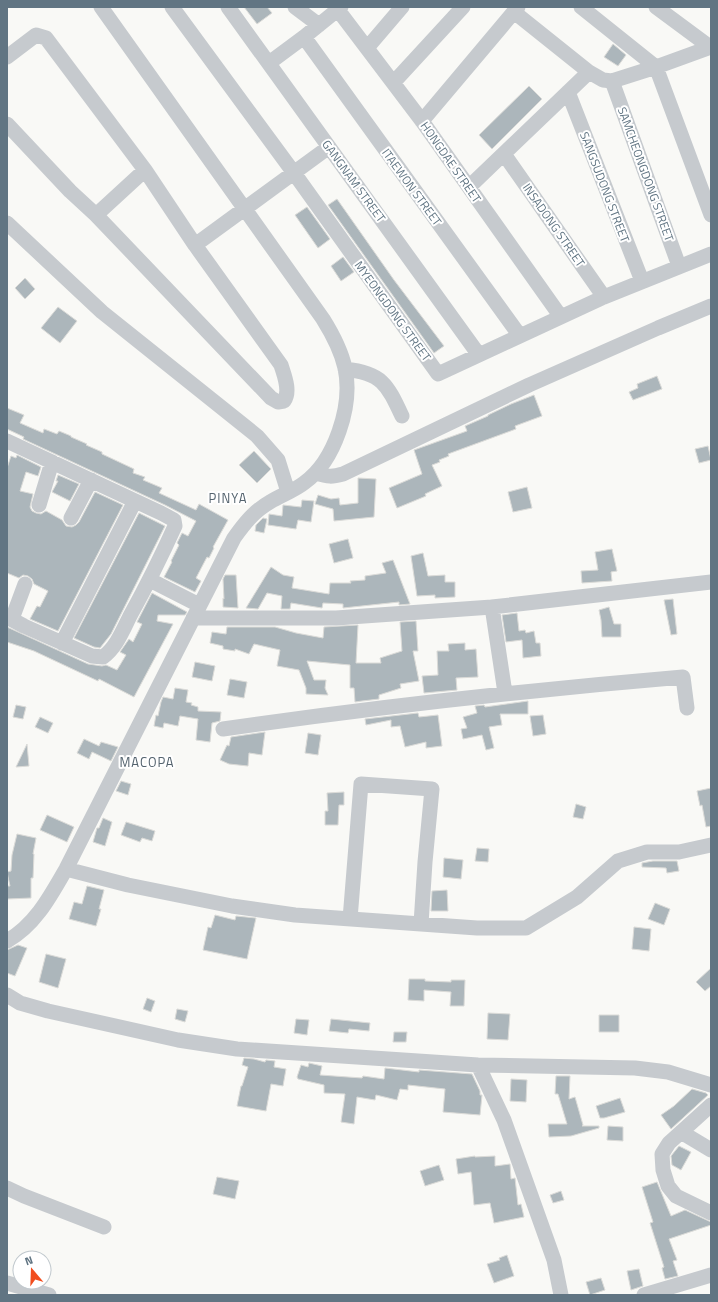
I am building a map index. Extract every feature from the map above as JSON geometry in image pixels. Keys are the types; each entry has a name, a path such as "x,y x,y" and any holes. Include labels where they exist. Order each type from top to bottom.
{"street":[{"path":"7,941 16,936 30,924 43,907 66,869 234,538 244,522 257,511 269,502 304,484 316,473 329,454 342,422 347,394 345,369 338,344 323,319 101,7"},
{"name":"MYEONGDONG STREET","path":"172,7 294,173 438,374 604,297 711,254"},
{"name":"GANGNAM STREET","path":"228,7 479,355"},
{"path":"295,7 319,25"},
{"path":"367,48 402,7"},
{"path":"394,82 463,7"},
{"path":"581,7 656,67 711,215"},
{"path":"656,7 711,47"},
{"path":"269,64 339,8"},
{"name":"HONGDAE STREET","path":"339,8 367,48 394,82 561,317"},
{"path":"422,121 516,9 589,72 602,80 612,81 711,47"},
{"path":"7,57 36,35 46,38 145,170 195,245 281,365 286,383 286,398 284,401 278,402 271,398 7,124"},
{"name":"ITAEWON STREET","path":"304,37 520,336"},
{"path":"469,187 589,72"},
{"name":"SAMCHEONGDONG STREET","path":"612,81 679,266"},
{"name":"SANGSUDONG STREET","path":"568,92 642,281"},
{"path":"195,245 329,147"},
{"name":"INSADONG STREET","path":"504,154 604,297"},
{"path":"96,215 145,170"},
{"path":"7,222 102,312 257,436 278,460 288,492"},
{"path":"316,473 333,477 343,474 529,385 711,306"},
{"path":"345,369 362,371 373,375 381,381 391,393 402,416"},
{"path":"8,444 91,480 172,518 175,522 175,526 150,580 108,654 100,657 92,656 24,626 10,618 25,584"},
{"path":"39,505 52,462"},
{"path":"70,518 91,480"},
{"path":"62,643 135,501"},
{"path":"150,580 196,611 336,618 492,607 711,582"},
{"path":"492,607 505,693"},
{"path":"222,729 374,708 505,693 683,677 687,708"},
{"path":"350,919 361,784 432,789 421,924"},
{"path":"66,869 128,886 232,906 295,915 477,928 526,928 577,897 618,861 647,852 679,852 711,846"},
{"path":"7,995 20,1002 48,1011 178,1040 237,1049 478,1064 634,1068 668,1072 711,1085"},
{"path":"478,1064 504,1120 554,1260 562,1295"},
{"path":"711,1106 668,1143 662,1154 663,1170 668,1186 676,1196 711,1213"},
{"path":"681,1132 711,1150"},
{"path":"7,1188 104,1227"},
{"path":"644,1295 711,1276"},
{"path":"7,1283 49,1295"}],"building":[{"path":"244,7 267,7 272,13 257,24"},
{"path":"613,44 626,55 618,66 604,57"},
{"path":"529,86 542,99 492,149 479,135"},
{"path":"337,199 394,280 444,346 434,353 328,205"},
{"path":"307,207 330,239 318,248 295,215"},
{"path":"343,257 354,272 341,281 331,266"},
{"path":"25,278 35,289 25,299 15,288"},
{"path":"58,307 77,321 60,343 41,328"},
{"path":"657,376 662,389 633,400 629,392 638,388 637,384"},
{"path":"534,395 542,416 515,426 516,429 448,454 449,456 432,465 442,486 425,494 426,496 397,508 389,488 422,474 414,450 467,431 465,426 511,404"},
{"path":"7,408 24,415 20,423 43,433 44,429 57,434 59,431 71,436 102,452 102,454 134,469 133,473 145,477 143,480 162,488 159,493 196,510 199,504 228,520 213,547 214,548 209,558 207,557 196,578 201,581 195,592 164,577 179,545 177,543 182,533 188,536 196,521 23,439 24,437 7,429"},
{"path":"708,446 711,460 699,463 695,449"},
{"path":"254,451 271,469 257,483 239,465"},
{"path":"17,455 41,467 38,476 26,472 20,491 33,494 30,507 32,511 36,513 41,514 46,511 62,520 66,526 72,527 79,522 95,492 123,505 58,631 30,619 37,606 40,607 48,591 34,584 32,579 28,576 23,575 19,578 7,573 7,468 11,456 16,458"},
{"path":"58,475 79,484 70,501 52,492 58,481 56,481"},
{"path":"358,478 376,479 374,517 334,521 333,509 315,504 318,495 331,499 339,498 340,505 358,503"},
{"path":"527,487 532,508 513,512 508,492"},
{"path":"302,500 314,501 311,522 298,520 296,529 268,525 269,514 282,516 283,505 301,507"},
{"path":"139,513 165,526 111,634 100,648 94,647 74,638"},
{"path":"263,518 267,519 264,533 255,531 256,525"},
{"path":"348,539 353,558 334,563 329,544"},
{"path":"612,549 617,571 611,572 612,581 582,583 581,571 598,570 595,552"},
{"path":"423,553 428,576 445,575 445,582 455,582 455,597 435,598 435,595 417,596 411,556"},
{"path":"393,560 410,604 399,605 399,602 343,608 343,604 323,603 322,608 291,603 290,609 281,609 282,596 267,593 258,609 246,608 271,567 283,575 294,577 292,588 329,594 330,583 351,583 350,581 365,580 365,576 386,573 382,563"},
{"path":"225,575 236,575 238,608 223,607 223,579"},
{"path":"152,593 187,612 185,615 158,615 157,621 173,624 134,697 99,679 98,681 34,651 7,642 7,627 88,664 102,666 106,665 117,670 126,655 120,652 129,639 133,642 142,624 137,622"},
{"path":"673,599 677,634 671,635 664,600"},
{"path":"609,607 614,624 621,624 621,637 602,637 599,610"},
{"path":"517,613 519,631 525,630 526,633 534,631 536,643 540,643 541,656 523,658 522,640 506,642 502,615"},
{"path":"416,621 418,651 413,651 419,681 400,684 401,688 379,695 379,699 355,702 354,688 350,688 350,665 307,661 314,680 326,680 325,688 328,695 306,694 306,688 299,670 277,666 280,650 254,644 249,654 235,649 235,651 223,649 223,646 210,643 212,632 226,634 227,627 275,627 323,638 324,627 358,625 356,663 381,663 380,658 402,651 400,622"},
{"path":"465,643 465,650 476,649 478,677 456,678 457,690 424,693 422,676 438,675 437,651 449,651 448,644"},
{"path":"195,662 215,666 212,681 192,677"},
{"path":"230,679 247,682 244,698 227,695"},
{"path":"175,688 188,690 186,702 192,703 191,705 198,707 198,711 221,712 220,721 212,723 210,742 196,740 198,719 180,716 178,726 164,723 163,728 154,726 156,715 158,716 163,697 173,699"},
{"path":"528,701 528,714 500,714 502,725 489,727 494,748 486,750 482,735 463,739 461,729 467,728 463,717 477,713 475,706 484,705 485,707"},
{"path":"16,705 26,707 23,719 13,717"},
{"path":"418,713 419,717 438,715 442,746 426,748 426,742 405,747 400,726 391,727 391,720 366,725 365,719"},
{"path":"543,715 546,734 533,736 530,716"},
{"path":"40,717 53,723 48,733 35,727"},
{"path":"265,732 262,755 249,753 248,766 229,764 220,760 227,745 229,746 231,737"},
{"path":"308,733 321,735 318,755 305,753"},
{"path":"84,739 99,746 101,742 118,747 111,761 92,752 89,759 77,753"},
{"path":"27,744 29,766 16,767"},
{"path":"121,781 131,784 128,795 116,791"},
{"path":"711,788 711,826 706,827 702,805 700,806 697,791"},
{"path":"344,792 344,805 339,805 338,825 325,825 325,811 328,811 327,793"},
{"path":"576,804 586,807 583,819 573,817"},
{"path":"47,815 74,827 67,842 40,830"},
{"path":"103,818 112,822 105,846 93,842 97,828 99,828"},
{"path":"126,822 155,831 152,841 142,838 140,842 121,835"},
{"path":"17,834 36,838 33,854 33,878 31,878 31,898 7,899 7,886 10,886 7,872 11,871 12,855"},
{"path":"477,848 489,849 488,862 475,861"},
{"path":"444,858 463,860 461,879 443,877"},
{"path":"653,861 677,861 679,871 667,873 666,868 642,867 642,863"},
{"path":"87,886 104,890 96,926 69,919 74,902 82,904"},
{"path":"447,890 448,911 431,911 432,891"},
{"path":"655,903 670,909 664,925 648,919"},
{"path":"215,915 235,920 236,916 256,918 247,959 203,950 208,927 211,928"},
{"path":"634,927 651,929 649,951 632,949"},
{"path":"18,945 27,948 15,976 7,973 7,950"},
{"path":"46,954 66,959 58,988 39,982"},
{"path":"711,968 711,986 705,991 696,982"},
{"path":"409,979 451,982 451,980 465,980 464,1006 450,1006 451,992 424,990 424,1001 408,1000"},
{"path":"147,998 155,1001 151,1012 143,1009"},
{"path":"177,1009 188,1011 185,1022 175,1019"},
{"path":"488,1013 510,1014 508,1040 487,1039"},
{"path":"599,1015 619,1015 619,1032 599,1032"},
{"path":"296,1019 309,1020 307,1035 294,1033"},
{"path":"331,1019 370,1023 369,1031 349,1029 348,1033 329,1031"},
{"path":"394,1032 407,1032 406,1042 393,1042"},
{"path":"244,1058 265,1062 266,1060 275,1061 274,1067 286,1069 283,1086 271,1084 266,1111 237,1106 241,1086 248,1067 242,1065"},
{"path":"309,1063 322,1066 320,1075 362,1078 363,1076 384,1079 385,1068 419,1072 419,1070 472,1074 480,1091 480,1095 482,1095 480,1115 443,1112 445,1089 408,1085 408,1090 400,1089 397,1100 376,1095 375,1100 357,1097 354,1124 341,1122 345,1094 324,1093 324,1085 298,1079 297,1077 301,1065 308,1067"},
{"path":"556,1076 570,1076 569,1099 575,1097 583,1125 582,1126 599,1126 599,1128 571,1136 549,1137 548,1124 567,1124 558,1094 555,1094"},
{"path":"511,1079 527,1080 526,1102 510,1101"},
{"path":"692,1089 708,1095 671,1129 661,1115 674,1106"},
{"path":"620,1098 625,1112 600,1118 596,1106"},
{"path":"608,1126 623,1127 623,1141 607,1140"},
{"path":"679,1146 691,1152 681,1170 672,1165 671,1156"},
{"path":"475,1156 495,1156 495,1166 510,1164 511,1179 515,1178 518,1205 521,1204 524,1217 494,1223 490,1203 474,1205 471,1172 458,1174 456,1159"},
{"path":"439,1165 444,1180 425,1186 420,1171"},
{"path":"217,1177 239,1181 235,1199 213,1194"},
{"path":"657,1182 671,1216 685,1210 711,1222 711,1225 669,1239 677,1260 673,1261 678,1276 665,1279 662,1268 664,1267 650,1223 653,1222 642,1187"},
{"path":"561,1191 564,1200 553,1203 550,1195"},
{"path":"507,1255 514,1276 494,1283 487,1264 500,1260 499,1258"},
{"path":"639,1269 643,1286 631,1290 627,1271"},
{"path":"601,1278 605,1290 590,1295 586,1282"}],"district":[{"name":"PINYA","path":"228,498"},
{"name":"MACOPA","path":"147,762"}]}
